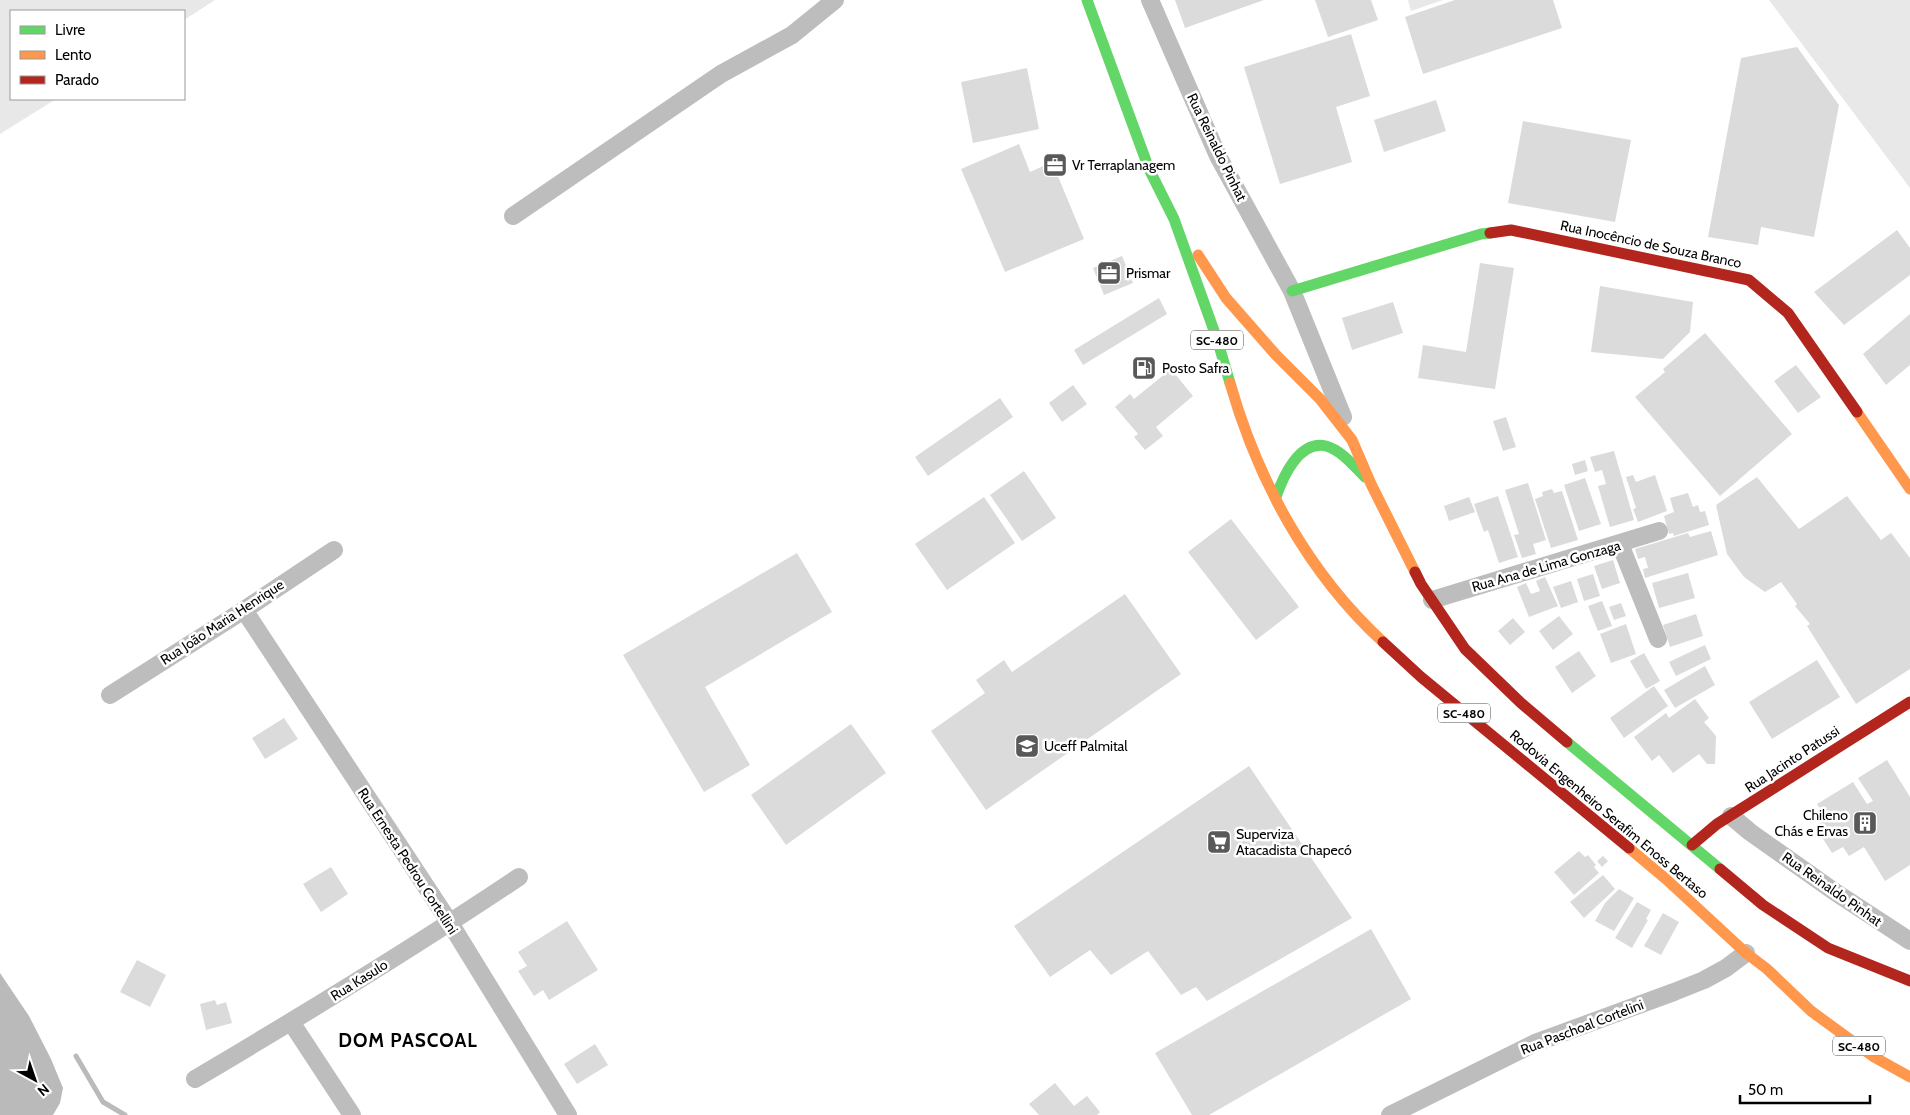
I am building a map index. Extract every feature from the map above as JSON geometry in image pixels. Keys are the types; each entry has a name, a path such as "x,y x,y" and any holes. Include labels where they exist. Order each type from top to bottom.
{"main road":[{"name":"Rodovia Engenheiro Serafim Enoss Bertaso","path":"1087,0 1149,169 1174,219 1226,298 1276,355 1320,398 1352,440 1371,484 1421,584 1465,649 1522,703 1763,905 1828,948 1910,981"},
{"name":"Rodovia Engenheiro Serafim Enoss Bertaso","path":"1174,219 1217,339 1240,419 1257,462 1294,533 1325,579 1349,607 1370,630 1428,683 1541,774 1666,879 1746,953 1768,969 1811,1011 1874,1057 1910,1077"},
{"name":"Rua Inocêncio de Souza Branco","path":"1292,290 1482,234 1511,230 1749,280 1788,313 1910,489"},
{"path":"1276,497 1282,478 1294,460 1310,447 1325,445 1348,460 1371,484"},
{"name":"Rua Jacinto Patussi","path":"1692,845 1717,824 1910,702"}],"street":[{"path":"513,216 721,74 792,35 836,0"},
{"name":"Rua Reinaldo Pinhat","path":"1150,0 1218,156 1292,290 1352,440"},
{"name":"Rua Ana de Lima Gonzaga","path":"1432,600 1659,531"},
{"path":"1620,544 1658,639"},
{"name":"Rua João Maria Henrique","path":"110,695 334,550"},
{"name":"Rua Ernesta Pedrou Cortellini","path":"244,610 450,923 568,1115"},
{"name":"Rua Reinaldo Pinhat","path":"1731,816 1750,832 1827,886 1910,941"},
{"name":"Rua Kasulo","path":"195,1079 450,923 519,877"},
{"name":"Rua Paschoal Cortelini","path":"1390,1115 1535,1043 1704,980 1726,968 1746,953"},
{"path":"291,1022 352,1115"}],"shaded area":[{"path":"0,0 215,0 185,19 185,10 10,10 10,100 54,100 0,134"},
{"path":"1408,0 1443,0 1411,11"},
{"path":"1769,0 1910,0 1910,188"},
{"path":"0,973 29,1016 51,1059 63,1088 60,1103 53,1115 0,1115"}],"building":[{"path":"1175,0 1264,0 1185,28"},
{"path":"1315,0 1371,0 1378,20 1328,37"},
{"path":"1455,0 1553,0 1562,28 1423,74 1405,17"},
{"path":"1351,34 1370,96 1336,107 1352,162 1280,184 1244,67"},
{"path":"1797,47 1839,105 1814,237 1761,227 1758,245 1708,237 1741,58"},
{"path":"1027,68 1039,129 973,143 961,82"},
{"path":"1436,100 1446,131 1384,152 1374,120"},
{"path":"1523,121 1631,140 1615,222 1508,203"},
{"path":"1019,144 1030,172 1052,162 1084,239 1005,272 961,169"},
{"path":"1897,230 1910,248 1910,275 1844,325 1814,292"},
{"path":"1122,256 1133,283 1104,295 1093,268"},
{"path":"1480,263 1514,268 1495,389 1418,378 1423,345 1466,352"},
{"path":"1600,286 1693,302 1690,332 1663,359 1591,352"},
{"path":"1159,298 1167,314 1083,365 1074,350"},
{"path":"1393,302 1403,333 1352,350 1342,318"},
{"path":"1910,314 1910,365 1886,385 1863,354"},
{"path":"1705,333 1792,434 1720,496 1635,397 1665,372 1663,369"},
{"path":"1796,365 1821,397 1798,413 1774,381"},
{"path":"1171,369 1193,396 1156,427 1163,436 1145,450 1134,437 1138,434 1115,407 1130,394 1134,399"},
{"path":"1073,385 1087,404 1062,422 1049,403"},
{"path":"1000,398 1013,417 928,476 915,457"},
{"path":"1506,417 1516,447 1503,451 1493,421"},
{"path":"1614,451 1634,520 1610,527 1598,486 1606,484 1602,470 1595,472 1590,457"},
{"path":"1585,460 1588,471 1575,475 1572,464"},
{"path":"1024,471 1056,518 1022,541 990,495"},
{"path":"1633,475 1636,482 1655,475 1667,511 1638,522 1633,509 1636,508 1626,477"},
{"path":"1757,477 1799,529 1847,496 1881,540 1891,533 1910,558 1910,669 1856,704 1807,626 1810,624 1795,606 1797,604 1781,582 1765,592 1744,577 1727,554 1716,505"},
{"path":"1585,478 1601,524 1579,531 1564,485"},
{"path":"1528,483 1546,540 1533,544 1536,554 1522,558 1514,535 1519,534 1505,490"},
{"path":"1552,489 1554,493 1562,491 1578,540 1551,548 1535,499 1543,496 1542,492"},
{"path":"1688,493 1693,507 1698,505 1700,512 1705,511 1709,525 1674,536 1673,533 1669,534 1664,516 1674,512 1670,498"},
{"path":"1498,496 1518,557 1499,563 1488,530 1484,532 1474,504"},
{"path":"984,497 1015,543 947,590 915,544"},
{"path":"1469,497 1475,512 1449,521 1444,506"},
{"path":"1231,519 1299,607 1256,640 1188,552"},
{"path":"1711,531 1718,555 1645,578 1643,569 1648,568 1645,557 1638,559 1635,549 1688,533 1690,537"},
{"path":"797,553 832,612 705,687 750,765 704,792 623,655"},
{"path":"1613,560 1620,583 1602,589 1594,566"},
{"path":"1688,573 1695,598 1659,608 1652,583"},
{"path":"1593,574 1600,596 1584,601 1577,579"},
{"path":"1545,577 1558,606 1529,617 1517,587 1526,583 1531,594 1540,591 1536,581"},
{"path":"1571,581 1578,602 1561,608 1553,587"},
{"path":"1125,594 1181,674 986,810 931,731 985,693 976,680 1004,660 1012,672"},
{"path":"1602,601 1612,626 1598,631 1588,606"},
{"path":"1621,603 1626,616 1614,620 1609,607"},
{"path":"1696,614 1703,636 1670,647 1663,625"},
{"path":"1559,616 1573,634 1553,650 1539,631"},
{"path":"1513,618 1525,632 1510,645 1498,631"},
{"path":"1626,624 1636,654 1611,663 1600,634"},
{"path":"1705,645 1711,659 1676,676 1669,662"},
{"path":"1579,651 1596,676 1572,693 1555,667"},
{"path":"1644,653 1660,681 1646,689 1630,661"},
{"path":"1817,660 1840,697 1772,739 1749,702"},
{"path":"1705,666 1715,685 1675,708 1664,690"},
{"path":"1654,686 1668,706 1624,738 1610,718"},
{"path":"1695,699 1709,718 1704,722 1716,736 1715,764 1707,764 1699,754 1673,773 1659,755 1652,761 1634,737 1666,713 1669,718"},
{"path":"284,718 298,739 265,759 252,738"},
{"path":"851,724 886,773 786,845 751,795"},
{"name":"Chileno Chás e Ervas","path":"1887,760 1910,797 1910,865 1885,881 1864,847 1849,856 1843,847 1832,853 1815,826 1826,819 1817,804 1853,782 1867,804 1873,801 1858,778"},
{"name":"Superviza Atacadista Chapecó","path":"1249,766 1352,918 1207,1001 1196,987 1181,995 1148,951 1111,975 1090,950 1050,977 1014,926"},
{"path":"1579,851 1585,857 1588,855 1596,865 1594,867 1599,873 1574,895 1554,872"},
{"path":"1603,856 1608,861 1602,867 1597,861"},
{"path":"331,867 348,894 321,912 303,884"},
{"path":"1603,875 1615,889 1584,918 1570,902"},
{"path":"1619,889 1634,898 1614,931 1595,921 1605,903"},
{"path":"1637,902 1651,910 1646,919 1648,920 1632,948 1615,938"},
{"path":"1663,913 1679,922 1661,955 1644,946"},
{"path":"567,921 598,970 549,1000 543,990 534,996 518,971 527,966 518,952"},
{"path":"1371,929 1411,999 1209,1115 1192,1115 1155,1053"},
{"path":"137,960 166,975 150,1007 120,992"},
{"path":"215,1000 217,1005 226,1002 232,1023 206,1030 200,1004"},
{"path":"595,1044 608,1065 577,1084 564,1064"},
{"path":"1055,1083 1074,1106 1087,1096 1100,1112 1097,1115 1039,1115 1029,1104"}],"waterway":[{"path":"76,1056 103,1102 125,1115"}],"traffic: fast":[{"path":"1087,0 1149,169 1174,219 1217,339 1230,383"},
{"path":"1292,291 1481,234 1490,233"},
{"path":"1276,497 1288,470 1300,454 1316,446 1326,446 1337,451 1365,477"},
{"path":"1567,742 1720,869"}],"traffic: slow":[{"path":"1198,255 1226,298 1276,355 1320,399 1352,440 1371,484 1415,572"},
{"path":"1230,383 1255,455 1289,523 1309,556 1331,586 1383,642"},
{"path":"1857,412 1910,489"},
{"path":"1629,848 1666,879 1746,953 1767,969 1811,1011 1874,1057 1910,1077"}],"traffic: jam":[{"path":"1490,233 1511,230 1749,280 1788,313 1857,412"},
{"path":"1415,572 1421,584 1465,649 1521,703 1567,742"},
{"path":"1383,642 1421,677 1629,848"},
{"path":"1692,845 1717,824 1910,702"},
{"path":"1720,869 1763,905 1828,948 1910,981"}],"place":[{"name":"Vr Terraplanagem","path":"1055,165"},
{"name":"Prismar","path":"1109,273"},
{"name":"Posto Safra","path":"1144,368"},
{"name":"Uceff Palmital","path":"1027,746"},
{"name":"Chileno Chás e Ervas","path":"1865,823"},
{"name":"Superviza Atacadista Chapecó","path":"1219,842"}],"district":[{"name":"DOM PASCOAL","path":"408,1040"}]}
